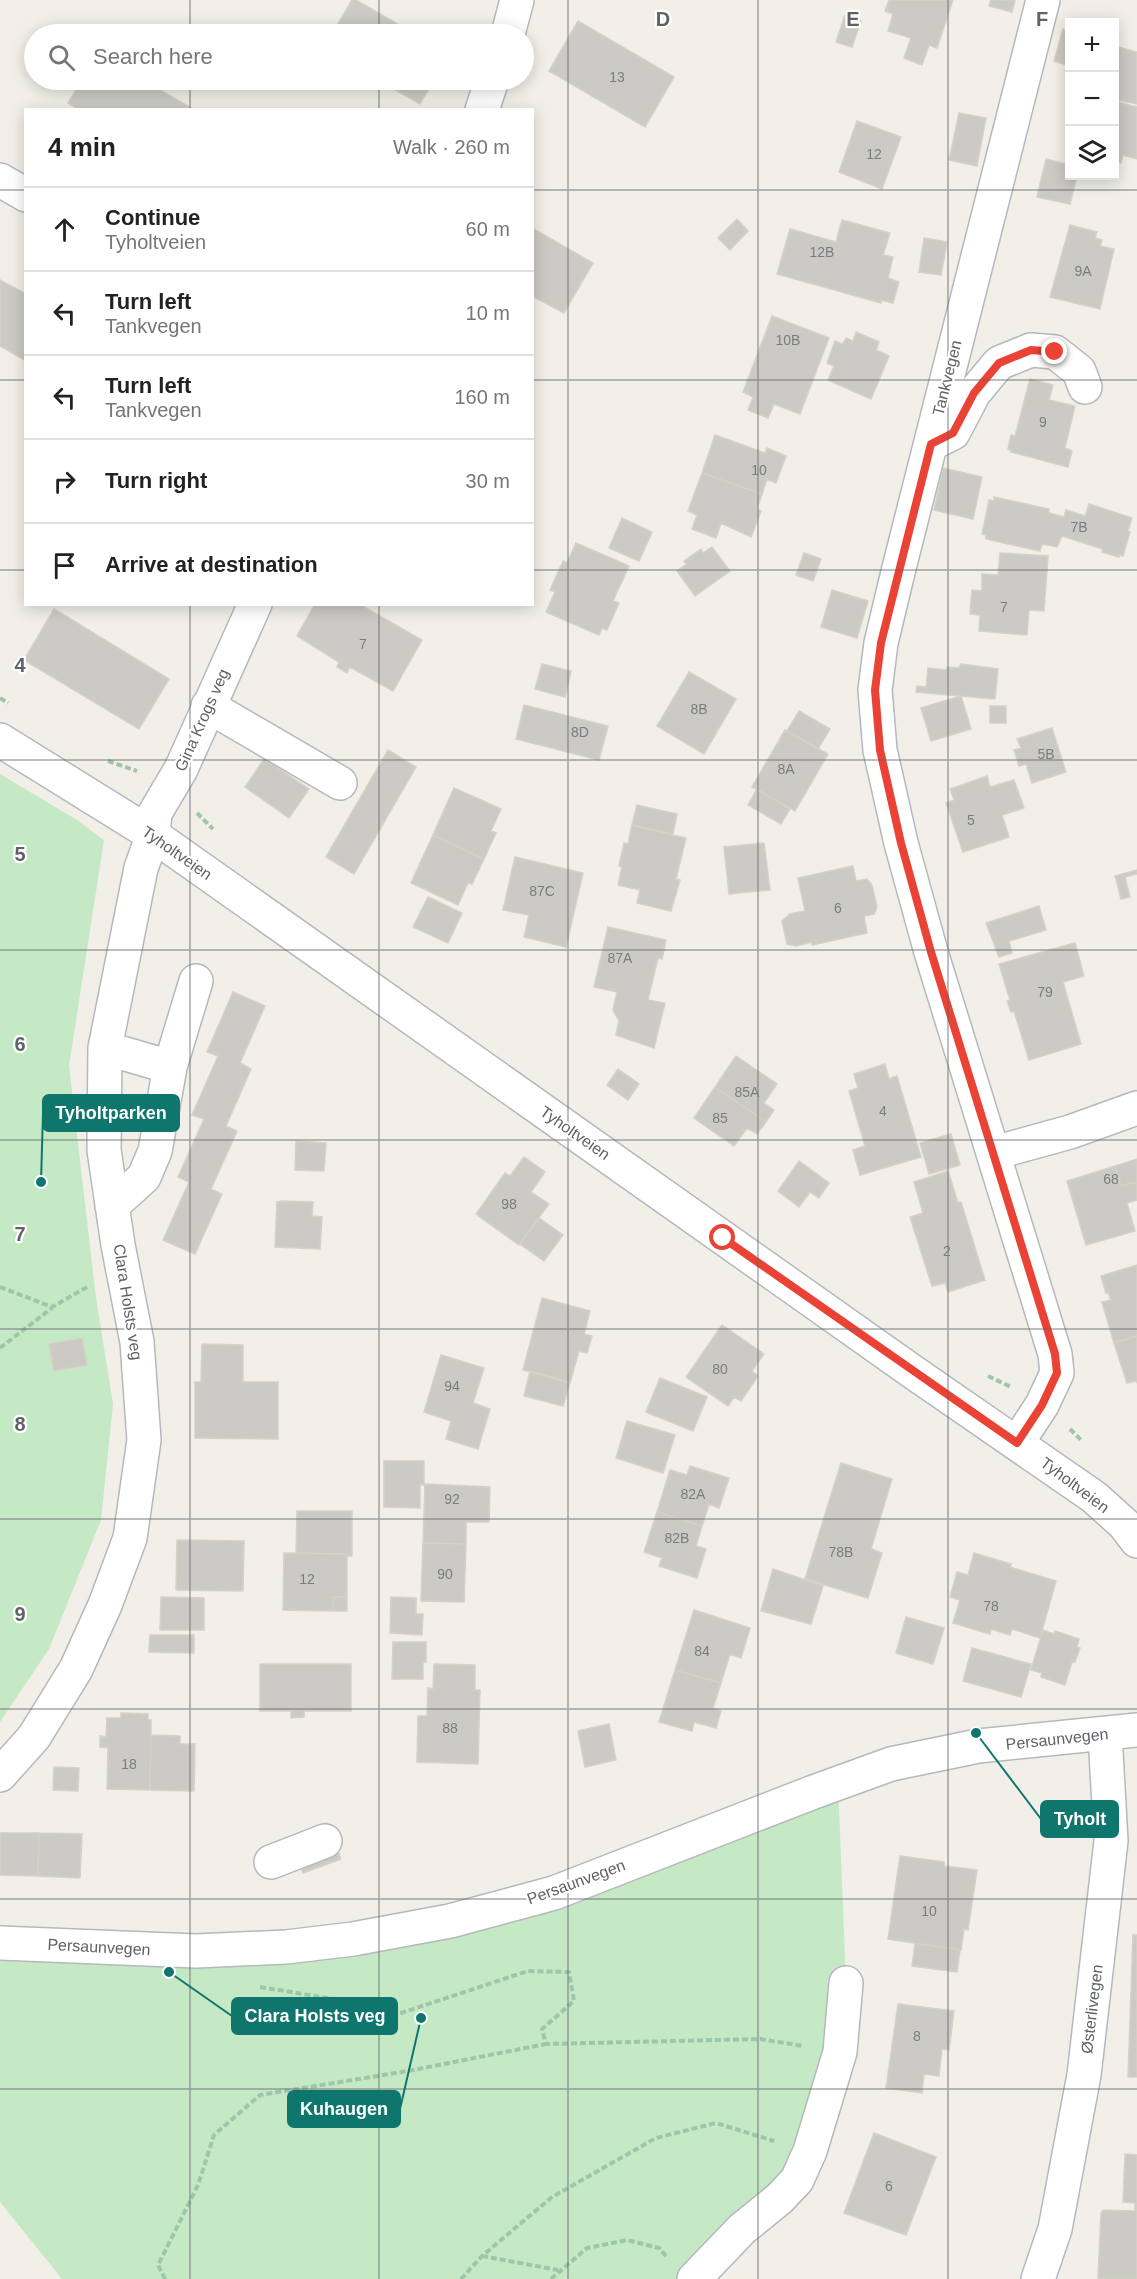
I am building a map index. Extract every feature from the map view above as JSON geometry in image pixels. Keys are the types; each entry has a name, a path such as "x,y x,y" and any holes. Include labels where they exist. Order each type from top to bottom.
{"street":[{"path":"511,24 517,0"},
{"name":"Tankvegen","path":"1017,1443 1042,1405 1057,1373 1055,1354 931,952 901,843 880,750 875,690 881,643 1004,147 1043,0"},
{"path":"483,108 489,90"},
{"path":"0,180 24,194"},
{"path":"931,444 953,433 974,393 999,363 1031,350 1055,352 1079,371 1084,387"},
{"name":"Gina Krogs veg","path":"153,835 155,813 181,769 254,606"},
{"path":"208,706 340,783"},
{"name":"Tyholtveien","path":"0,740 153,835 913,1372 1094,1497 1124,1524 1137,1541"},
{"name":"Clara Holsts veg","path":"0,1775 34,1737 76,1669 105,1605 130,1538 144,1440 137,1342 122,1266 104,1150 105,1048 141,868 153,835"},
{"path":"112,1206 144,1177 155,1151 170,1067 196,981"},
{"path":"105,1048 170,1067"},
{"path":"994,1153 1070,1132 1137,1108"},
{"name":"Persaunvegen","path":"0,1942 196,1951 286,1947 353,1939 450,1921 554,1893 891,1764 978,1746 1137,1730"},
{"name":"Østerlivegen","path":"1038,2279 1055,2229 1124,1842 1105,1734"},
{"path":"271,1862 325,1841"},
{"path":"683,2271 742,2229 779,2199 797,2180 810,2151 840,2052 846,1983"}],"path":[{"path":"0,1348 52,1307 122,1266"},
{"path":"0,1287 52,1307"},
{"path":"259,1987 371,2005 395,2015 528,1971 569,1972 574,2001 542,2029 546,2044"},
{"path":"165,2279 159,2265 198,2185 214,2135 260,2095 408,2071 546,2044 760,2039 840,2052"},
{"path":"461,2279 482,2256 552,2197 656,2138 716,2123 810,2151"},
{"path":"551,2279 588,2248 627,2240 658,2248 683,2271"},
{"path":"482,2256 559,2270"}],"green space":[{"path":"0,774 77,820 104,840 69,1066 96,1298 113,1404 101,1520 49,1649 0,1722"},
{"path":"838,1783 846,1983 810,2151 694,2279 62,2279 0,2202 0,1943 286,1947 586,1880"}],"building":[{"path":"352,0 356,0 398,24 338,24"},
{"path":"889,0 953,0 937,48 929,45 922,65 904,58 911,38 888,31 893,14 885,11"},
{"path":"991,0 1015,0 1012,12 989,6"},
{"path":"845,15 861,21 852,47 836,42"},
{"path":"578,21 674,77 645,127 549,71"},
{"path":"1063,29 1065,30 1065,64 1054,61"},
{"path":"1119,47 1137,52 1137,104 1119,100"},
{"path":"76,90 160,90 191,108 76,108 68,103"},
{"path":"396,90 428,90 420,104"},
{"path":"1119,102 1137,107 1137,159 1123,155 1121,163 1119,162"},
{"path":"959,113 986,118 977,166 949,160"},
{"path":"857,121 901,137 882,189 839,172"},
{"path":"1046,159 1065,164 1065,180 1076,180 1070,204 1037,197"},
{"path":"737,219 748,231 730,250 718,238"},
{"path":"842,220 890,233 883,255 893,257 888,278 899,282 893,303 881,300 881,303 777,274 790,229 836,242"},
{"path":"1070,225 1097,232 1095,238 1102,240 1100,246 1114,249 1100,309 1050,297"},
{"path":"534,229 593,263 564,313 534,297"},
{"path":"924,238 947,242 941,275 919,272"},
{"path":"0,280 24,293 24,360 0,346"},
{"path":"772,316 829,338 800,414 774,404 768,418 748,410 753,397 743,392"},
{"path":"856,332 879,342 876,350 889,356 871,399 828,380 834,366 827,363 835,341 843,344 846,338 853,341"},
{"path":"1030,379 1053,385 1049,400 1075,406 1065,448 1072,451 1068,467 1011,452 1008,449 1011,435 1015,436"},
{"path":"715,435 765,453 767,448 786,456 776,483 767,479 762,494 702,473"},
{"path":"943,468 982,477 973,519 934,510"},
{"path":"702,473 762,494 757,509 761,511 751,537 721,523 716,538 692,529 697,515 688,511"},
{"path":"994,497 1049,509 1049,513 1064,517 1066,510 1085,516 1089,504 1132,518 1123,556 1102,552 1103,549 1062,536 1057,547 1042,544 1040,551 986,539 986,535 982,534 989,500 994,501"},
{"path":"622,518 652,532 639,561 609,548"},
{"path":"576,543 629,566 613,601 619,603 607,630 602,628 599,635 546,612 555,592 550,590 563,561 567,563"},
{"path":"712,547 730,571 695,596 677,571 687,564 684,561 701,549 703,553"},
{"path":"804,553 821,559 813,581 796,575"},
{"path":"1000,553 1048,556 1044,611 1029,610 1027,635 979,631 980,615 970,614 972,590 982,591 982,574 998,575"},
{"path":"832,590 868,601 857,638 821,627"},
{"path":"314,606 362,606 422,640 393,691 350,667 347,673 337,667 339,662 297,636"},
{"path":"54,609 169,679 139,729 24,660"},
{"path":"542,664 571,671 565,697 535,689"},
{"path":"961,664 998,669 995,699 916,692 917,686 926,687 928,668 947,670 947,667 959,668"},
{"path":"689,672 736,699 704,754 657,726"},
{"path":"961,696 971,729 931,741 921,708"},
{"path":"524,705 608,726 599,760 516,739"},
{"path":"990,706 1006,706 1006,723 990,723"},
{"path":"799,711 830,729 818,749 787,731"},
{"path":"1052,728 1066,772 1032,783 1026,764 1019,766 1014,750 1021,748 1017,739"},
{"path":"785,730 828,754 795,811 752,787"},
{"path":"388,750 416,767 354,874 326,857"},
{"path":"264,759 309,789 289,818 245,787"},
{"path":"987,776 990,787 1014,780 1024,808 1002,815 1009,837 963,852 946,803 954,800 950,789"},
{"path":"454,788 501,809 491,831 496,833 484,859 433,835"},
{"path":"757,789 790,809 781,824 748,805"},
{"path":"637,805 677,814 673,834 632,825"},
{"path":"632,825 686,838 676,879 680,880 671,911 637,903 640,890 618,885 624,843 628,844"},
{"path":"433,835 484,859 472,884 468,883 458,905 411,883"},
{"path":"764,843 770,890 729,894 724,847"},
{"path":"515,857 583,873 566,947 524,937 529,915 503,910"},
{"path":"853,866 856,881 867,879 872,885 877,907 874,914 864,916 867,933 812,945 812,942 796,946 787,944 782,921 790,914 805,911 798,878"},
{"path":"1137,870 1137,874 1125,877 1130,897 1121,899 1115,876"},
{"path":"428,897 462,913 448,943 413,927"},
{"path":"1039,906 1046,930 1009,941 1012,953 999,957 986,923"},
{"path":"608,927 666,940 662,959 658,958 648,1000 665,1003 654,1048 616,1035 619,1021 613,1010 617,992 594,987"},
{"path":"1075,943 1084,976 1063,982 1081,1044 1029,1060 1014,1011 1011,1012 1007,1001 1010,1000 999,964"},
{"path":"233,992 265,1006 240,1063 251,1069 226,1126 237,1131 211,1189 222,1194 195,1254 163,1240 189,1182 178,1177 204,1119 192,1115 218,1056 207,1052"},
{"path":"736,1056 777,1084 764,1103 774,1110 766,1122 715,1087"},
{"path":"885,1064 889,1079 897,1076 921,1157 860,1175 853,1150 865,1146 849,1091 858,1088 854,1074"},
{"path":"618,1069 639,1084 628,1100 607,1085"},
{"path":"715,1087 766,1122 757,1134 747,1128 734,1146 694,1118"},
{"path":"951,1134 960,1165 929,1174 920,1143"},
{"path":"296,1141 326,1143 324,1171 295,1170"},
{"path":"524,1157 545,1172 531,1192 549,1204 519,1245 476,1214 505,1173 510,1176"},
{"path":"1137,1159 1137,1182 1121,1186 1115,1166"},
{"path":"799,1161 829,1183 819,1198 810,1192 799,1207 778,1191"},
{"path":"1115,1166 1121,1186 1137,1182 1137,1200 1127,1203 1135,1231 1086,1245 1067,1181"},
{"path":"948,1171 958,1203 961,1202 985,1280 948,1292 945,1283 932,1286 910,1217 923,1213 914,1182"},
{"path":"277,1202 313,1202 312,1216 322,1217 320,1249 275,1247"},
{"path":"539,1218 563,1235 544,1261 520,1244"},
{"path":"1137,1265 1137,1336 1114,1343 1102,1302 1111,1300 1108,1292 1106,1293 1101,1276"},
{"path":"542,1298 590,1311 584,1334 592,1336 587,1353 579,1351 570,1383 523,1370"},
{"path":"722,1325 764,1354 752,1371 758,1376 741,1401 734,1397 728,1406 686,1377"},
{"path":"1137,1336 1137,1383 1136,1381 1127,1383 1114,1343"},
{"path":"82,1338 87,1365 54,1371 49,1344"},
{"path":"202,1344 243,1345 243,1382 278,1382 278,1439 195,1438 195,1382 201,1382"},
{"path":"441,1355 484,1368 473,1403 490,1409 478,1449 446,1439 451,1421 424,1412"},
{"path":"530,1371 570,1382 563,1406 524,1396"},
{"path":"660,1378 707,1397 693,1431 646,1412"},
{"path":"627,1421 675,1435 663,1473 616,1458"},
{"path":"384,1461 424,1461 424,1485 420,1485 420,1508 384,1507"},
{"path":"841,1463 892,1479 871,1549 882,1553 868,1598 805,1579"},
{"path":"690,1466 729,1478 719,1508 709,1504 702,1526 657,1512 670,1470 687,1475"},
{"path":"425,1484 490,1487 489,1522 466,1522 466,1544 423,1543"},
{"path":"297,1511 352,1511 352,1556 296,1553"},
{"path":"657,1512 702,1526 696,1546 706,1549 697,1578 659,1566 662,1558 644,1552"},
{"path":"177,1540 244,1541 243,1591 176,1590"},
{"path":"423,1543 466,1544 464,1602 421,1601"},
{"path":"284,1553 347,1554 347,1597 333,1597 333,1611 283,1610"},
{"path":"974,1553 1056,1581 1040,1638 1012,1629 1010,1635 991,1629 990,1634 953,1623 960,1600 950,1597 957,1572 968,1575"},
{"path":"773,1569 823,1586 811,1624 761,1611"},
{"path":"161,1597 204,1598 204,1630 160,1630"},
{"path":"333,1597 347,1597 347,1611 333,1611"},
{"path":"391,1597 416,1598 416,1614 423,1614 422,1635 390,1633"},
{"path":"694,1610 750,1628 741,1658 730,1654 721,1683 675,1670"},
{"path":"906,1617 944,1628 933,1664 896,1653"},
{"path":"1043,1630 1054,1634 1055,1631 1079,1639 1077,1647 1080,1648 1075,1662 1072,1662 1065,1685 1041,1677 1042,1673 1031,1670"},
{"path":"150,1635 194,1635 194,1653 149,1652"},
{"path":"393,1642 426,1642 423,1679 392,1679"},
{"path":"972,1648 1031,1664 1021,1697 963,1681"},
{"path":"260,1664 351,1664 351,1711 304,1711 304,1717 291,1718 291,1711 260,1711"},
{"path":"434,1664 475,1665 475,1690 480,1690 478,1764 417,1762 418,1716 427,1716 428,1688 433,1689"},
{"path":"675,1670 721,1683 713,1708 721,1711 716,1728 694,1722 692,1731 659,1722"},
{"path":"121,1713 148,1714 148,1720 151,1720 150,1790 107,1789 108,1748 100,1747 100,1736 106,1737 107,1718 121,1718"},
{"path":"609,1724 616,1760 585,1767 578,1731"},
{"path":"151,1735 180,1736 180,1744 195,1744 194,1791 150,1790"},
{"path":"54,1767 79,1768 78,1791 53,1790"},
{"path":"327,1823 341,1859 303,1873 290,1837"},
{"path":"0,1833 39,1833 38,1876 0,1875"},
{"path":"39,1833 82,1834 80,1878 38,1876"},
{"path":"900,1856 944,1862 944,1866 977,1870 968,1930 964,1929 961,1950 888,1939"},
{"path":"1133,1935 1137,1935 1137,2077 1128,2077"},
{"path":"915,1943 960,1950 957,1972 912,1966"},
{"path":"898,2004 954,2011 949,2050 942,2049 939,2076 924,2074 922,2093 886,2088"},
{"path":"874,2133 936,2157 906,2235 844,2213"},
{"path":"1125,2154 1137,2155 1137,2279 1098,2279 1101,2213 1103,2210 1135,2211 1135,2203 1123,2202"}],"place":[{"name":"Tyholtparken","path":"41,1182"},
{"name":"Tyholt","path":"976,1733"},
{"name":"Clara Holsts veg","path":"169,1972"},
{"name":"Kuhaugen","path":"421,2018"}],"route":[{"path":"723,1238 1017,1443 1042,1405 1057,1373 1055,1354 931,952 901,843 880,750 875,690 881,643 931,444 953,433 974,393 999,363 1031,350 1055,352"}]}
